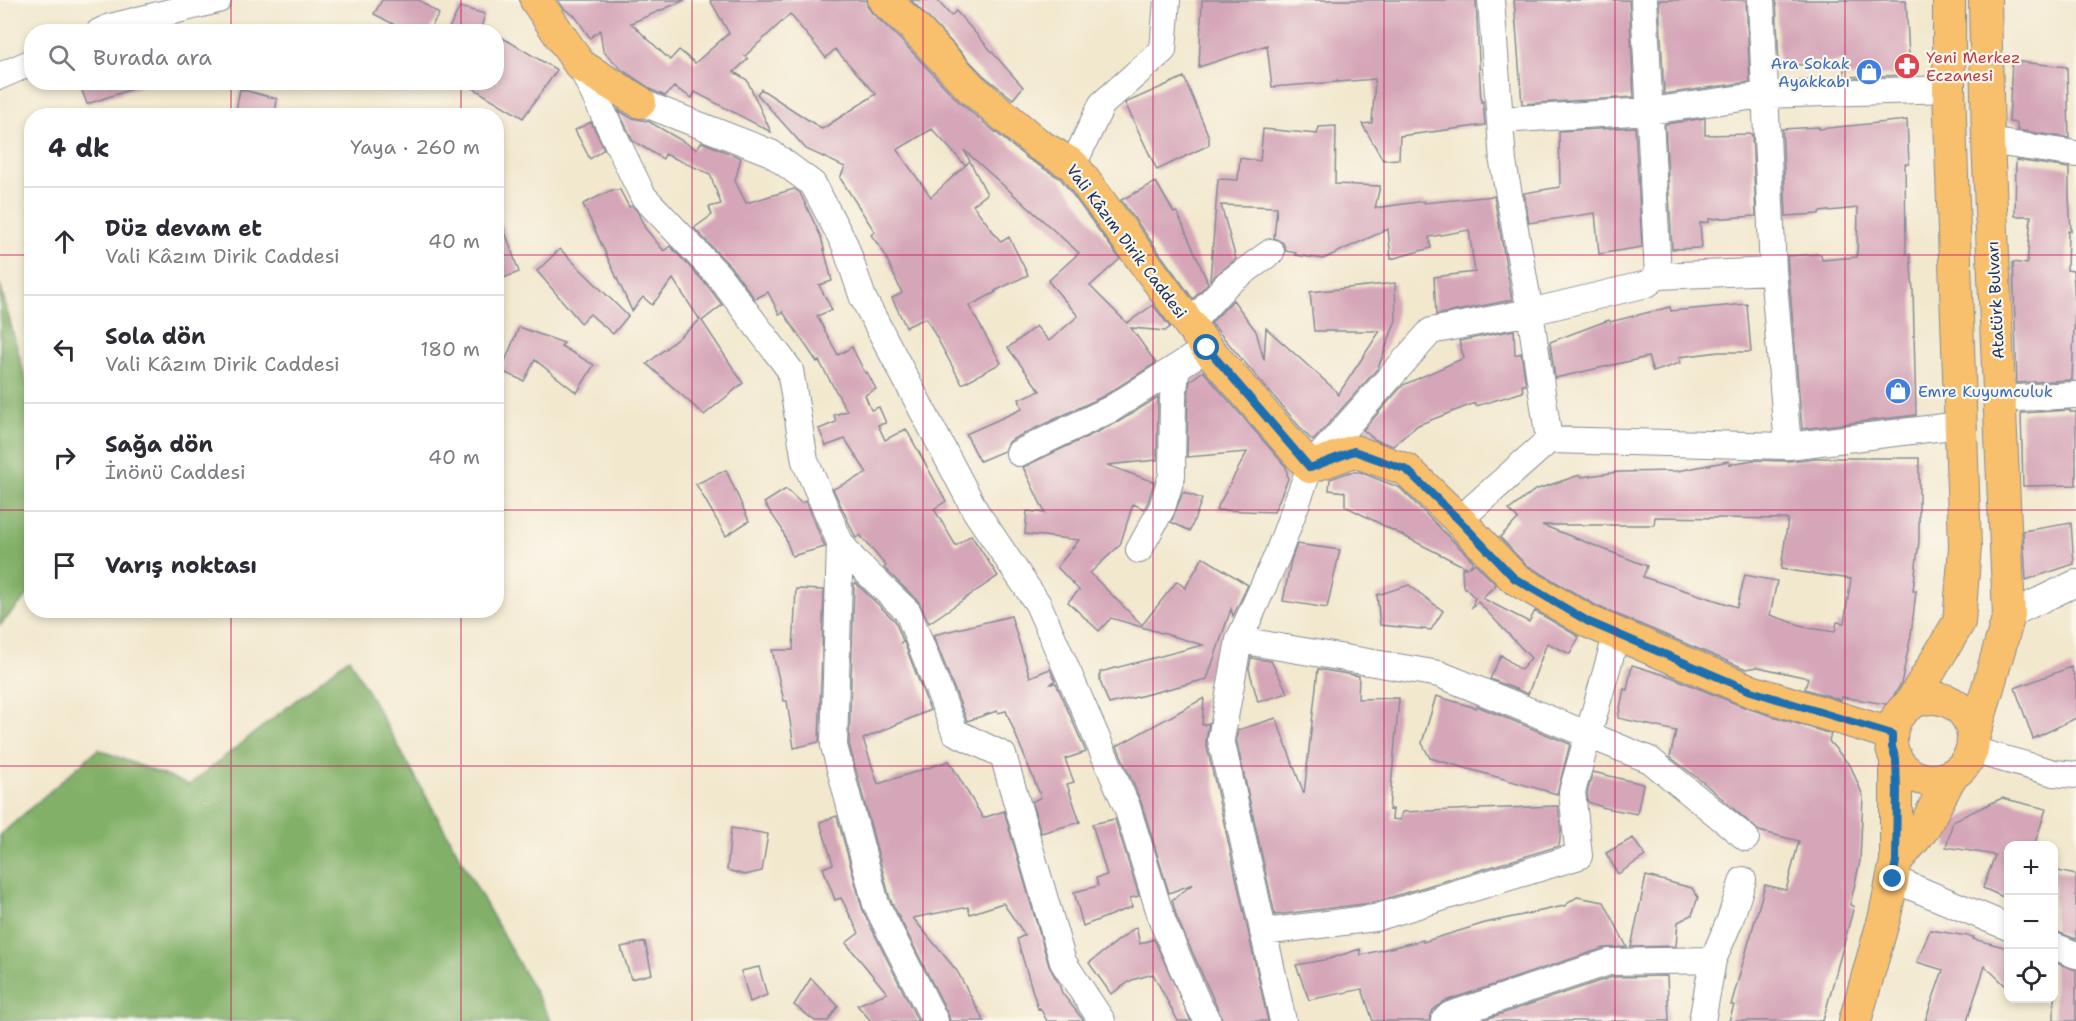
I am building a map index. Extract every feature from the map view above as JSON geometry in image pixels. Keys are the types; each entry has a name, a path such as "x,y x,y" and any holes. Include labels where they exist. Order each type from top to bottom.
{"main road":[{"path":"536,0 580,65 640,102"},
{"name":"Vali Kâzım Dirik Caddesi","path":"884,0 913,26 971,88 1039,145 1073,165 1199,336 1310,468"},
{"path":"1855,1021 1885,915 1895,870 1894,746 1898,717 1910,704 1959,622 1965,547 1949,89 1949,0"},
{"name":"Atatürk Bulvarı","path":"1972,745 2009,615 1984,0"},
{"path":"1310,468 1354,451 1407,470 1514,578 1589,622 1751,691 1894,746 1909,772 1926,780 1939,780 1951,776 1967,761 1972,745 1969,721 1957,707 1946,701 1934,698 1910,704"},
{"path":"1895,870 1923,829 1951,776"}],"street":[{"path":"122,24 218,0"},
{"path":"1073,165 1102,105 1163,50 1167,0"},
{"path":"1491,0 1503,162 1530,312 1549,440"},
{"path":"1644,0 1658,276"},
{"path":"1761,0 1773,272 1788,446"},
{"path":"580,65 643,196 719,276 790,370 805,461 840,542 852,558 908,612 955,732 1002,755 1063,962 1102,1021"},
{"path":"0,76 24,66"},
{"path":"1500,120 1650,111 1764,95 1949,89"},
{"path":"640,102 771,153 813,184 845,245 863,298 976,512 1038,604 1127,807 1163,924 1198,1004 1208,1021"},
{"path":"1988,141 2076,154"},
{"path":"1019,453 1111,409 1177,367 1199,336 1227,284 1271,252"},
{"path":"1283,1021 1221,739 1239,639 1277,556 1310,468 1431,331 1530,312 1647,284 1658,276 1773,272"},
{"path":"1139,550 1162,508 1172,475 1173,398 1177,367"},
{"path":"2018,398 2076,395"},
{"path":"1459,520 1549,440 1788,446 1960,425"},
{"path":"840,542 834,746 876,904 935,1021"},
{"path":"2009,615 2076,583"},
{"path":"1263,932 1375,918 1579,856 1572,792 1617,633"},
{"path":"1239,639 1439,674 1650,760 1746,838"},
{"path":"1972,745 2054,773 2076,775"},
{"path":"1895,870 2004,925"},
{"path":"1702,1021 1713,960 1730,920 1743,880"},
{"path":"2058,948 2076,955"},
{"path":"1444,1021 1450,1016 1609,962 1713,960"}],"green space":[{"path":"0,285 24,373 24,599 0,625"},
{"path":"349,658 551,1021 0,1021 0,835 98,749 189,785"}],"building":[{"path":"382,0 419,0 439,14 433,24 393,24 374,14"},
{"path":"558,0 685,0 631,23 670,60 679,50 695,63 729,33 710,0 867,0 867,6 872,13 900,39 959,102 1028,159 1061,179 1120,259 1090,286 1127,323 1153,305 1170,327 1165,331 1131,328 1156,363 1104,396 1013,439 1004,451 980,461 966,434 1022,409 1019,399 1040,391 1008,348 1036,326 1049,341 1078,316 1048,281 1079,253 964,150 987,194 973,205 1001,242 1009,237 1028,275 969,306 1001,363 962,384 926,318 906,327 892,298 902,293 884,253 871,235 875,232 840,178 845,167 806,149 757,94 761,89 822,129 876,94 835,49 826,58 790,14 745,56 748,59 734,72 747,80 771,132 695,92 692,98 674,87 665,96 654,91 621,69 603,51 600,30 590,38 575,16 564,9","holes":["932,129 965,165 969,162 931,197 897,150"]},
{"path":"911,0 937,0 951,16 956,11 1023,87 1013,99 983,75"},
{"path":"1202,0 1476,0 1481,102 1483,101 1485,125 1400,136 1399,159 1383,160 1362,124 1372,123 1375,79 1338,82 1337,80 1337,82 1272,87 1267,45 1199,67"},
{"path":"1514,0 1629,0 1634,97 1522,104"},
{"path":"1659,0 1746,0 1750,82 1664,94"},
{"path":"1776,0 1906,0 1910,75 1844,77 1844,62 1779,66"},
{"path":"460,7 485,14 482,24 451,24"},
{"path":"504,39 557,70 523,118 476,90 504,90"},
{"path":"2012,61 2067,67 2069,138 2017,130 2017,123 2009,122"},
{"path":"1184,77 1209,137 1209,145 1157,170 1125,103"},
{"path":"82,90 129,90 87,104"},
{"path":"240,90 277,99 276,108 236,108"},
{"path":"618,110 631,118 648,121 696,149 702,142 741,158 735,181 746,203 794,189 800,193 821,237 832,281 819,285 832,310 817,316 838,355 852,347 865,373 867,372 876,389 865,395 871,410 879,407 886,423 878,425 885,440 906,429 946,501 934,509 956,546 971,535 998,576 929,623 918,601 884,568 886,566 860,535 856,538 833,489 867,473 845,439 826,446 819,429 836,422 834,415 847,411 819,361 817,362 783,312 779,314 768,292 755,299 730,266 694,228 712,215 709,207 721,204 710,174 665,154 663,159 633,141"},
{"path":"1705,118 1705,135 1752,134 1756,216 1709,219 1709,222 1700,223 1702,248 1672,249 1665,124"},
{"path":"1907,120 1909,164 1905,164 1906,254 1910,254 1913,290 1916,415 1802,429 1787,256 1821,254 1822,260 1857,257 1858,208 1786,216 1782,129 1819,127 1819,129"},
{"path":"591,122 604,149 590,159 575,130"},
{"path":"1336,126 1335,184 1380,186 1375,208 1424,201 1424,203 1494,196 1512,300 1436,315 1434,277 1475,272 1469,230 1429,237 1431,248 1391,259 1388,229 1323,259 1295,255 1296,253 1286,251 1283,243 1274,238 1277,207 1221,205 1236,259 1210,280 1218,179 1238,180 1240,158 1260,161 1263,129 1317,134 1319,127"},
{"path":"1635,127 1642,247 1599,254 1595,213 1529,223 1524,193 1560,187 1559,131"},
{"path":"2016,160 2069,168 2071,231 2068,231 2067,270 2073,271 2075,305 2072,380 2017,383 2013,262 2027,264 2031,216 2015,216"},
{"path":"1156,182 1174,213 1177,212 1208,283 1193,299 1121,200"},
{"path":"612,190 620,190 629,207 632,206 637,211 645,228 664,251 670,246 708,286 722,305 702,321 743,383 704,415 647,364 700,320 673,279 652,305 643,297 632,311 583,204"},
{"path":"504,229 519,272 504,278"},
{"path":"560,249 628,316 613,334 590,314 581,323 537,271"},
{"path":"1395,283 1396,320 1378,368 1313,441 1211,323 1233,300 1256,331 1264,360 1266,328 1338,395 1380,331 1314,331 1310,292"},
{"path":"1747,304 1751,352 1719,352 1679,357 1680,363 1653,372 1648,357 1555,378 1550,342 1609,320 1610,322 1670,307 1671,311"},
{"path":"519,327 564,343 561,346 594,365 577,393 535,360 524,381 504,372 504,364"},
{"path":"1514,330 1515,355 1521,353 1526,385 1522,385 1523,392 1476,406 1475,403 1418,425 1393,446 1376,440 1363,430 1403,385 1464,358 1459,341"},
{"path":"1203,371 1286,467 1288,479 1274,512 1216,510 1247,452 1187,457 1190,381"},
{"path":"1158,397 1157,460 1107,465 1154,482 1148,502 1144,509 1133,504 1120,545 1090,573 1142,625 1177,581 1185,588 1203,557 1248,585 1233,616 1231,609 1207,679 1109,704 1100,681 1100,672 1203,645 1111,618 1099,631 1068,602 1079,590 1057,567 1079,540 1025,534 1027,511 1045,513 1023,467 1118,422"},
{"path":"2070,410 2070,412 2076,412 2076,485 2023,486 2021,413"},
{"path":"1815,458 1919,458 1919,541 1913,591 1916,591 1911,635 1901,684 1894,695 1892,705 1842,697 1841,700 1805,689 1808,678 1758,667 1746,669 1597,606 1525,564 1500,537 1518,519 1509,510 1535,490 1580,475 1581,477 1619,472 1678,471 1729,461 1729,464 1753,460 1788,461","holes":["1655,517 1788,519 1781,569 1851,579 1844,623 1837,622 1835,632 1809,628 1770,615 1777,581 1745,575 1737,607 1643,577 1647,566 1542,525 1654,525"]},
{"path":"726,470 749,521 726,536 696,484"},
{"path":"1350,472 1360,472 1400,488 1473,561 1469,568 1475,563 1496,585 1482,598 1529,622 1535,611 1579,637 1570,654 1547,643 1528,694 1490,679 1501,655 1521,670 1531,658 1478,602 1472,607 1475,598 1463,586 1462,568 1467,568 1345,506 1345,492 1329,490 1330,479"},
{"path":"786,489 801,503 806,501 825,547 792,556 782,529 764,503"},
{"path":"1183,492 1202,499 1190,531 1171,522"},
{"path":"2071,523 2074,564 2026,580 2023,531"},
{"path":"1297,544 1340,550 1327,608 1283,601 1291,560"},
{"path":"856,583 895,621 903,641 900,643 904,642 930,710 863,739 878,784 949,761 983,818 1004,811 1049,966 1062,993 1084,1021 1047,1021 1040,1008 1038,1009 1017,939 1025,935 1003,903 970,914 968,907 913,918 957,971 984,1021 950,1021 890,899 849,744 854,584"},
{"path":"1409,585 1443,611 1431,630 1380,625 1377,595"},
{"path":"796,589 824,590 819,742 794,748 787,701 784,701 772,650 793,650"},
{"path":"1011,616 1030,677 1050,669 1055,680 1051,684 1056,683 1086,752 1065,759 1074,782 1067,784 1080,822 1041,833 1032,802 1041,797 1006,711 998,713 997,711 967,721 933,635"},
{"path":"1251,658 1271,661 1288,693 1258,702 1249,669"},
{"path":"1632,665 1671,677 1746,708 1831,734 1829,741 1851,767 1863,796 1860,861 1850,905 1854,906 1823,1021 1729,1021 1734,1005 1731,1005 1765,885 1786,890 1799,841 1759,831 1670,757 1676,731 1618,718"},
{"path":"2071,667 2076,682 2076,718 2033,739 2015,688"},
{"path":"1318,669 1359,676 1358,699 1399,698 1389,810 1393,809 1392,819 1400,820 1402,812 1558,806 1561,830 1559,846 1372,903 1275,915 1236,739 1238,730 1276,718 1304,794"},
{"path":"1436,696 1476,708 1477,706 1570,744 1557,794 1430,758 1422,743"},
{"path":"1204,698 1202,725 1209,723 1206,742 1268,1021 1223,1021 1177,918 1172,900 1193,884 1169,893 1141,802 1117,746"},
{"path":"1593,772 1643,784 1637,814 1588,802 1587,793"},
{"path":"2002,798 2046,809 2036,841 2004,841 2004,897 1983,888 1995,855 1946,847 1953,821"},
{"path":"837,816 863,911 918,1021 871,1021 857,1005 887,993 846,943 859,933 841,898 835,900 823,868 833,864 820,822"},
{"path":"1115,819 1139,896 1130,898 1132,907 1083,926 1074,892 1098,886 1096,878 1107,875 1092,824"},
{"path":"731,828 768,834 762,871 745,875 727,870"},
{"path":"1633,838 1645,856 1618,874 1606,853"},
{"path":"2058,871 2076,875 2076,939 2058,932"},
{"path":"1646,876 1692,888 1698,897 1692,915 1678,922 1676,946 1631,947"},
{"path":"1577,897 1604,902 1627,947 1604,948 1445,1001 1433,1010 1429,1021 1373,1021 1362,989 1309,1000 1296,965 1329,959 1360,949 1361,955 1423,940 1423,942 1485,923 1564,906"},
{"path":"1136,927 1140,944 1154,939 1191,1021 1178,1021 1153,974 1132,980 1111,994 1089,963"},
{"path":"1930,930 1974,937 1973,939 2004,947 2004,984 1985,966 1967,1021 1925,1021 1943,970 1917,962"},
{"path":"645,942 652,974 631,979 621,947"},
{"path":"2058,963 2076,970 2076,1021 2054,1021 2054,1003 2058,1003"},
{"path":"759,967 767,995 750,1002 741,971"},
{"path":"1667,976 1669,1021 1479,1021 1612,977"},
{"path":"811,978 838,1006 828,1021 815,1021 794,1005"}],"place":[{"name":"Yeni Merkez Eczanesi","path":"1907,66"},
{"name":"Ara Sokak Ayakkabı","path":"1869,72"},
{"name":"Emre Kuyumculuk","path":"1898,391"}],"route":[{"path":"1207,348 1310,468 1354,451 1407,470 1514,578 1589,622 1751,691 1892,734 1892,747 1896,759 1897,791 1896,861 1893,879"}]}
